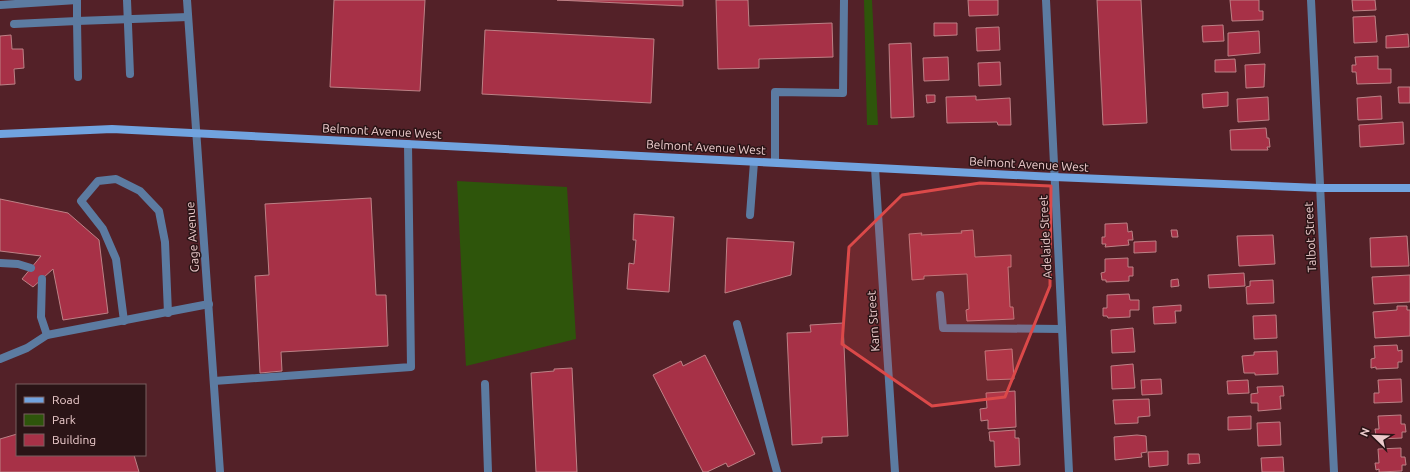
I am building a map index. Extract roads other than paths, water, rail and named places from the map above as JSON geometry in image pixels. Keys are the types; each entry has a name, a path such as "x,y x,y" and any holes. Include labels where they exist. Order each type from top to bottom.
{"street":[{"path":"0,5 77,0 78,77"},
{"path":"126,0 130,74"},
{"name":"Gage Avenue","path":"187,0 198,133 220,472"},
{"path":"775,162 775,92 843,93 844,0"},
{"name":"Adelaide Street","path":"1046,0 1069,472"},
{"name":"Talbot Street","path":"1311,0 1334,472"},
{"path":"14,24 188,17"},
{"name":"Belmont Avenue West","path":"0,134 112,129 1054,177 1320,188 1410,188"},
{"path":"214,381 411,367 408,144"},
{"path":"750,214 754,162"},
{"name":"Karn Street","path":"875,168 895,472"},
{"path":"124,321 116,259 103,229 81,201 98,181 116,179 140,191 159,211 165,242 168,313"},
{"path":"0,264 18,264 31,268"},
{"path":"42,279 42,317 47,335"},
{"path":"940,295 943,328 1062,329"},
{"path":"0,359 27,348 47,335 209,304"},
{"path":"737,324 777,472"},
{"path":"485,384 488,472"}]}
